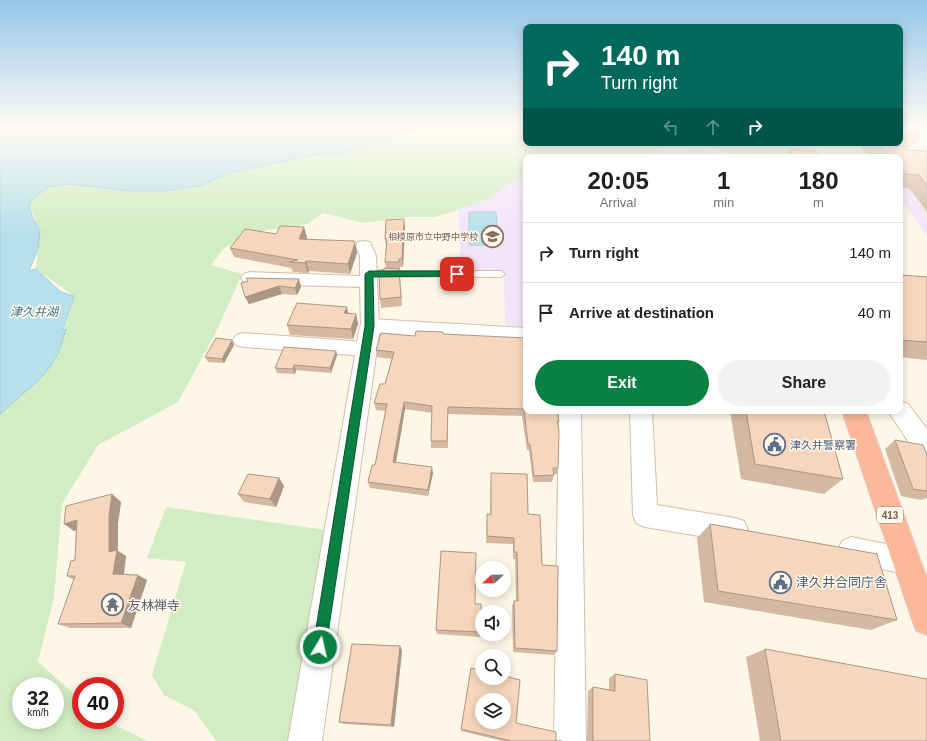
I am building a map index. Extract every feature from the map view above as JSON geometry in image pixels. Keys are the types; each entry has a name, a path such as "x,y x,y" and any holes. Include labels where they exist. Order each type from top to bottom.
{"highway":[{"name":"413","path":"855,414 927,620"}],"street":[{"path":"305,741 368,337 369,278 368,256 364,246"},
{"path":"250,278 369,278"},
{"path":"243,340 368,337 523,336"},
{"path":"570,414 570,741"},
{"path":"641,414 646,515 755,534"},
{"path":"902,414 927,448"},
{"path":"833,547 906,561"}],"lane":[{"path":"369,278 501,274"}],"shaded area":[{"path":"903,163 927,163 927,235 903,203"},
{"name":"相模原市立中野中学校","path":"523,172 523,329 505,327 504,271 461,270 458,204"}],"green space":[{"path":"278,163 523,163 523,177 514,180 489,199 436,217 409,217 364,223 323,213 307,224 255,232 224,248 211,265 242,274 217,330 178,402 98,445 62,504 54,597 38,662 55,677 12,677 12,729 64,729 64,685 72,692 72,729 123,729 147,741 0,741 0,414 58,354 74,296 36,269 40,231 29,204 33,198 49,187 70,184 129,191 165,191 203,185 229,173"},
{"path":"166,507 326,530 288,741 216,741 195,711 164,695 152,675 186,562 147,558"}],"water":[{"name":"津久井湖","path":"0,163 278,163 229,173 203,185 165,191 129,191 70,184 49,187 33,198 29,204 32,216 40,231 38,249 29,271 36,269 61,292 74,296 63,330 66,329 58,354 40,379 0,414"},
{"path":"469,212 496,212 499,245 469,245"}],"building":[{"path":"903,163 927,163 927,186 919,175 905,174 903,172"},
{"path":"404,219 402,259 399,259 399,262 385,262 387,239 385,239 386,220"},
{"path":"280,226 304,227 299,239 354,241 355,243 348,264 306,261 305,263 290,262 298,260 230,248 245,229 276,234"},
{"path":"384,268 399,269 401,297 380,299 379,270 384,270"},
{"path":"903,275 927,277 927,342 903,340"},
{"path":"246,278 299,279 295,288 279,286 245,297 241,283 248,281"},
{"path":"297,303 347,307 344,313 356,314 351,329 287,325"},
{"path":"416,331 443,332 443,334 523,338 523,409 448,407 447,441 431,441 432,406 404,402 393,462 432,467 428,490 368,482 372,465 375,465 387,404 374,403 380,384 385,384 394,352 376,350 381,333 415,336"},
{"path":"216,338 232,340 222,359 205,357"},
{"path":"284,347 336,351 330,368 294,365 293,369 275,368"},
{"path":"525,414 558,414 559,421 557,421 559,431 558,468 553,468 554,475 534,476 530,444 528,444"},
{"path":"747,414 825,414 843,479 755,464"},
{"path":"895,440 923,445 927,455 927,491 913,489"},
{"path":"491,473 527,474 528,514 540,515 542,565 558,566 557,651 515,648 514,601 518,601 517,552 514,552 514,538 487,536 487,514 491,515"},
{"path":"248,474 279,478 270,499 238,494"},
{"path":"112,494 109,516 109,552 117,550 113,574 138,575 121,623 58,624 75,576 67,576 71,561 75,560 77,520 64,524 66,506"},
{"name":"津久井合同庁舎","path":"710,524 877,554 897,620 718,591"},
{"path":"441,551 476,553 475,604 481,605 475,605 475,632 436,630"},
{"path":"352,644 400,646 391,725 339,722"},
{"path":"765,649 927,679 927,741 781,741"},
{"path":"471,668 475,669 475,685 511,685 511,678 520,680 516,723 556,732 556,741 511,741 461,729"},
{"path":"615,674 647,680 650,741 593,741 593,687 615,691"}],"place":[{"name":"相模原市立中野中学校","path":"493,237"},
{"name":"津久井警察署","path":"774,445"},
{"name":"津久井合同庁舎","path":"780,582"},
{"name":"友林禅寺","path":"112,605"}],"route":[{"path":"320,647 370,326 369,274 457,274"}]}
